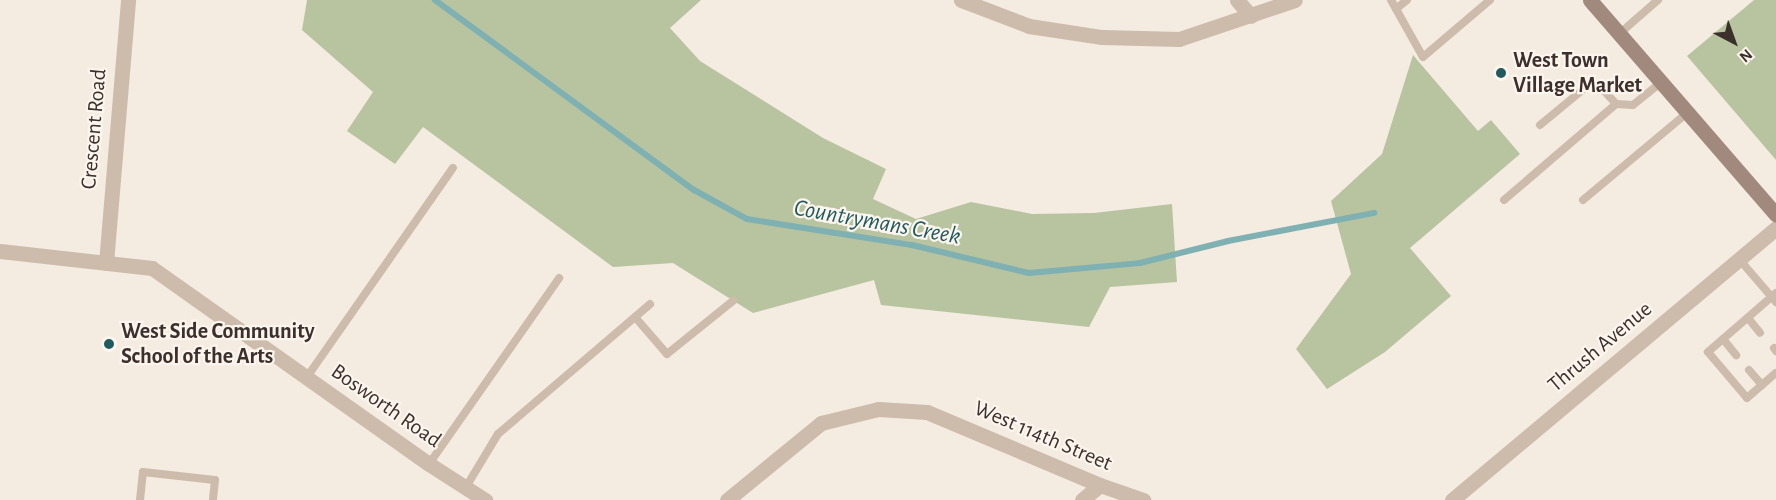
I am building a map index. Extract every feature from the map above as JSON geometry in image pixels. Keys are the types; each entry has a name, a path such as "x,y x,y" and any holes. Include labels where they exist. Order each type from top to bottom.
{"main road":[{"path":"1590,0 1776,215"}],"street":[{"name":"Crescent Road","path":"106,262 128,0"},
{"path":"961,0 1029,26 1102,37 1179,39 1295,0"},
{"path":"1237,0 1251,16"},
{"name":"Thrush Avenue","path":"1452,500 1776,228"},
{"name":"Bosworth Road","path":"0,251 152,268 429,464 485,500"},
{"name":"West 114th Street","path":"727,500 822,423 878,409 927,412 1100,485 1143,500"},
{"path":"1082,500 1100,485"}],"lane":[{"path":"1390,0 1424,57 1490,0"},
{"path":"1396,9 1407,0"},
{"path":"1619,34 1658,0"},
{"path":"1504,200 1616,104 1633,105 1660,82"},
{"path":"1540,125 1591,83 1599,85 1616,104"},
{"path":"1583,200 1688,113"},
{"path":"307,377 453,168"},
{"path":"1739,259 1774,297 1708,352 1747,398 1776,373"},
{"path":"429,464 559,278"},
{"path":"635,317 667,354 733,301"},
{"path":"465,486 498,434 650,304"},
{"path":"1748,318 1760,333"},
{"path":"1722,339 1736,355"},
{"path":"1749,370 1762,385"},
{"path":"140,500 143,472 215,480 213,500"}],"green space":[{"path":"307,0 701,0 670,28 700,61 823,138 886,169 873,199 916,219 971,202 1032,214 1094,213 1172,204 1177,282 1110,287 1089,327 881,305 874,280 753,313 673,263 613,267 423,127 395,164 347,131 373,92 302,30"},
{"path":"1754,0 1776,0 1776,160 1687,56"},
{"path":"1413,55 1478,131 1491,120 1520,154 1410,248 1451,296 1385,352 1327,389 1296,349 1351,274 1331,201 1382,154"}],"waterway":[{"name":"Countrymans Creek","path":"435,0 694,190 747,219 912,245 1029,273 1140,263 1228,241 1374,213"}],"place":[{"name":"West Town Village Market","path":"1501,73"},
{"name":"West Side Community School of the Arts","path":"109,344"}]}
